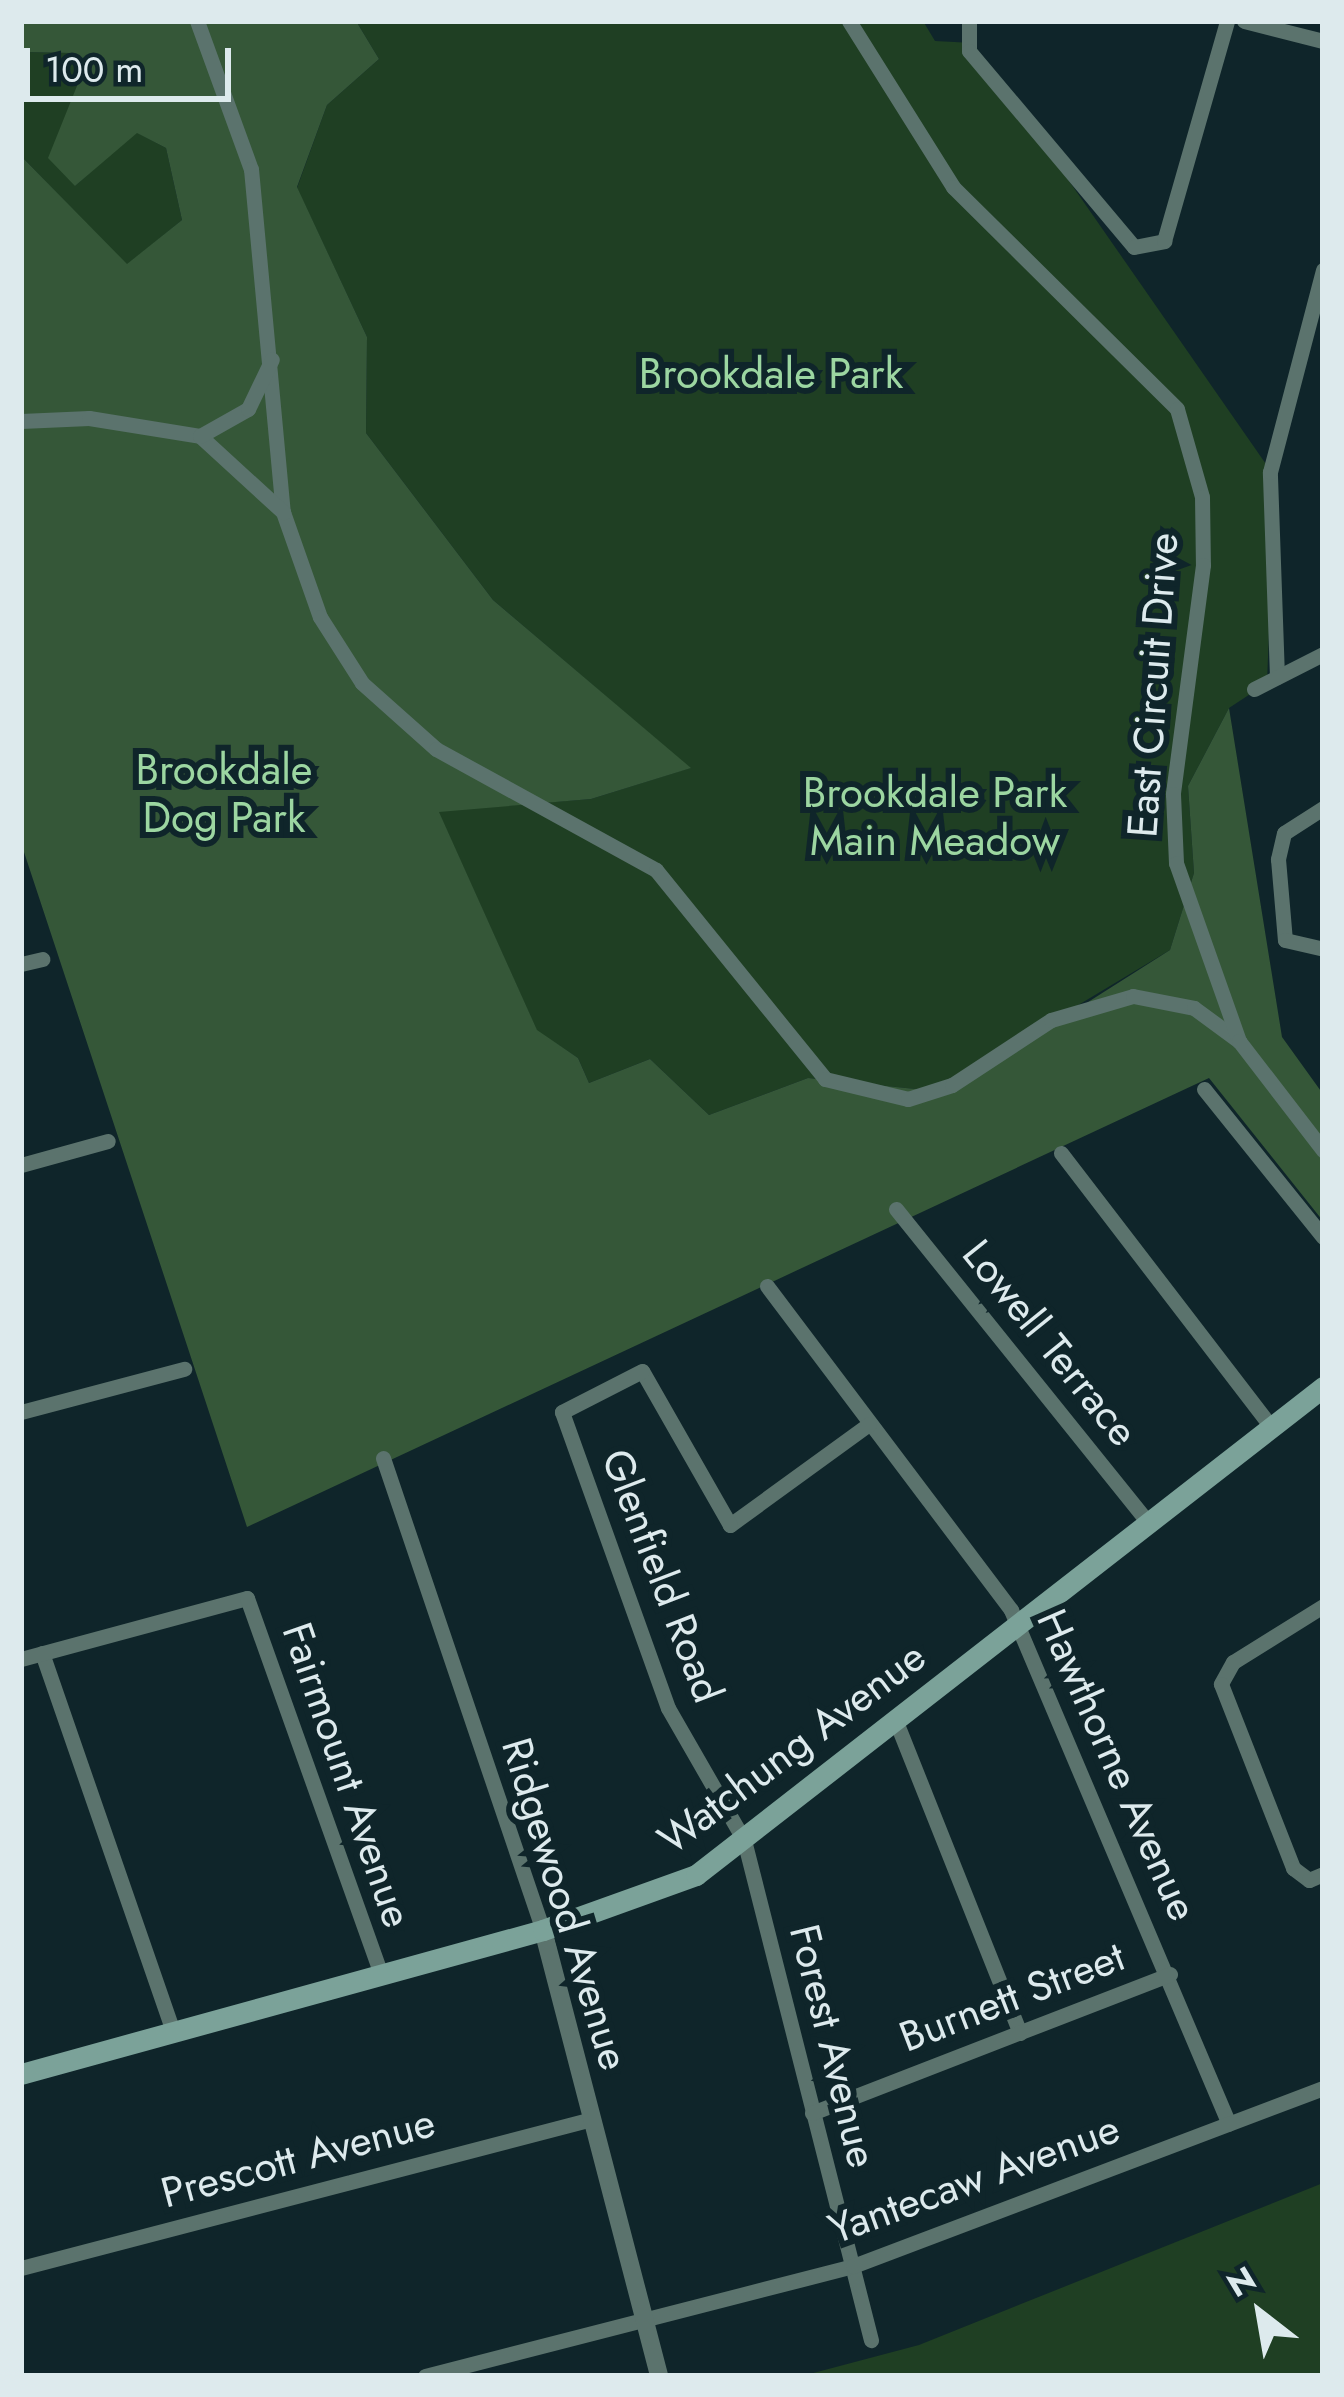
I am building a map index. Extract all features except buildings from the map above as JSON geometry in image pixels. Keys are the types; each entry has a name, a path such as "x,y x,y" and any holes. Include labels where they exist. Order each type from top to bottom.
{"main road":[{"name":"Watchung Avenue","path":"21,2074 543,1930 667,1890 743,1840 1323,1387"}],"street":[{"path":"197,21 251,170 274,353 283,512 320,617 362,682 436,749 656,870 825,1079 908,1100 952,1085 1051,1019 1133,996 1194,1008 1239,1041 1323,1150"},
{"name":"East Circuit Drive","path":"849,21 953,187 1178,409 1202,497 1203,565 1173,794 1176,863 1239,1041"},
{"path":"969,21 969,50 1118,238 1164,241 1227,21"},
{"path":"1244,21 1323,41"},
{"path":"1277,677 1270,472 1323,270"},
{"path":"200,436 248,409 274,353"},
{"path":"21,421 89,418 200,436 283,512"},
{"path":"1254,689 1323,654"},
{"path":"1323,808 1301,818 1279,851 1285,940 1323,949"},
{"path":"21,964 42,958"},
{"path":"1204,1089 1323,1237"},
{"path":"21,1165 108,1141"},
{"path":"1061,1153 1271,1426"},
{"name":"Lowell Terrace","path":"896,1209 1148,1522"},
{"name":"Hawthorne Avenue","path":"767,1286 1018,1624 1170,1974 1228,2124"},
{"path":"21,1412 184,1369"},
{"name":"Glenfield Road","path":"743,1840 668,1708 562,1412 643,1371 730,1525 869,1424"},
{"name":"Ridgewood Avenue","path":"383,1458 543,1930 659,2376"},
{"name":"Fairmount Avenue","path":"42,1653 247,1598 381,1975"},
{"path":"1323,1606 1233,1662 1221,1684 1281,1845 1300,1877 1323,1874"},
{"path":"21,1659 42,1653 173,2032"},
{"path":"895,1719 1020,2033"},
{"name":"Forest Avenue","path":"743,1840 871,2339"},
{"name":"Burnett Street","path":"812,2113 1170,1974"},
{"name":"Yantecaw Avenue","path":"428,2376 643,2315 853,2266 1323,2088"},
{"name":"Prescott Avenue","path":"21,2268 592,2119"}],"green space":[{"name":"Brookdale Dog Park","path":"21,21 356,21 379,59 327,105 297,187 367,337 366,433 493,600 691,768 591,799 439,812 537,1030 578,1058 589,1083 650,1059 709,1115 808,1078 935,1091 1003,1056 1170,950 1194,873 1188,786 1229,708 1282,1037 1323,1094 1323,1221 1209,1078 247,1527 21,843 21,156 127,264 182,220 166,148 137,133 75,186 48,158 81,76 70,53 25,52 21,76"},
{"name":"Brookdale Park","path":"356,21 923,21 935,41 973,43 1275,477 1267,683 1229,708 1188,786 1194,873 1170,950 935,1091 808,1078 709,1115 650,1059 589,1083 578,1058 537,1031 438,811 591,799 690,768 493,600 366,433 367,337 297,188 327,105 379,59"},
{"path":"25,52 70,53 81,76 75,186 136,132 166,148 182,220 127,265 21,156"},
{"path":"1323,2183 1323,2376 802,2376 919,2345"}],"park label":[{"name":"Brookdale Park Main Meadow","path":"935,817"}]}
